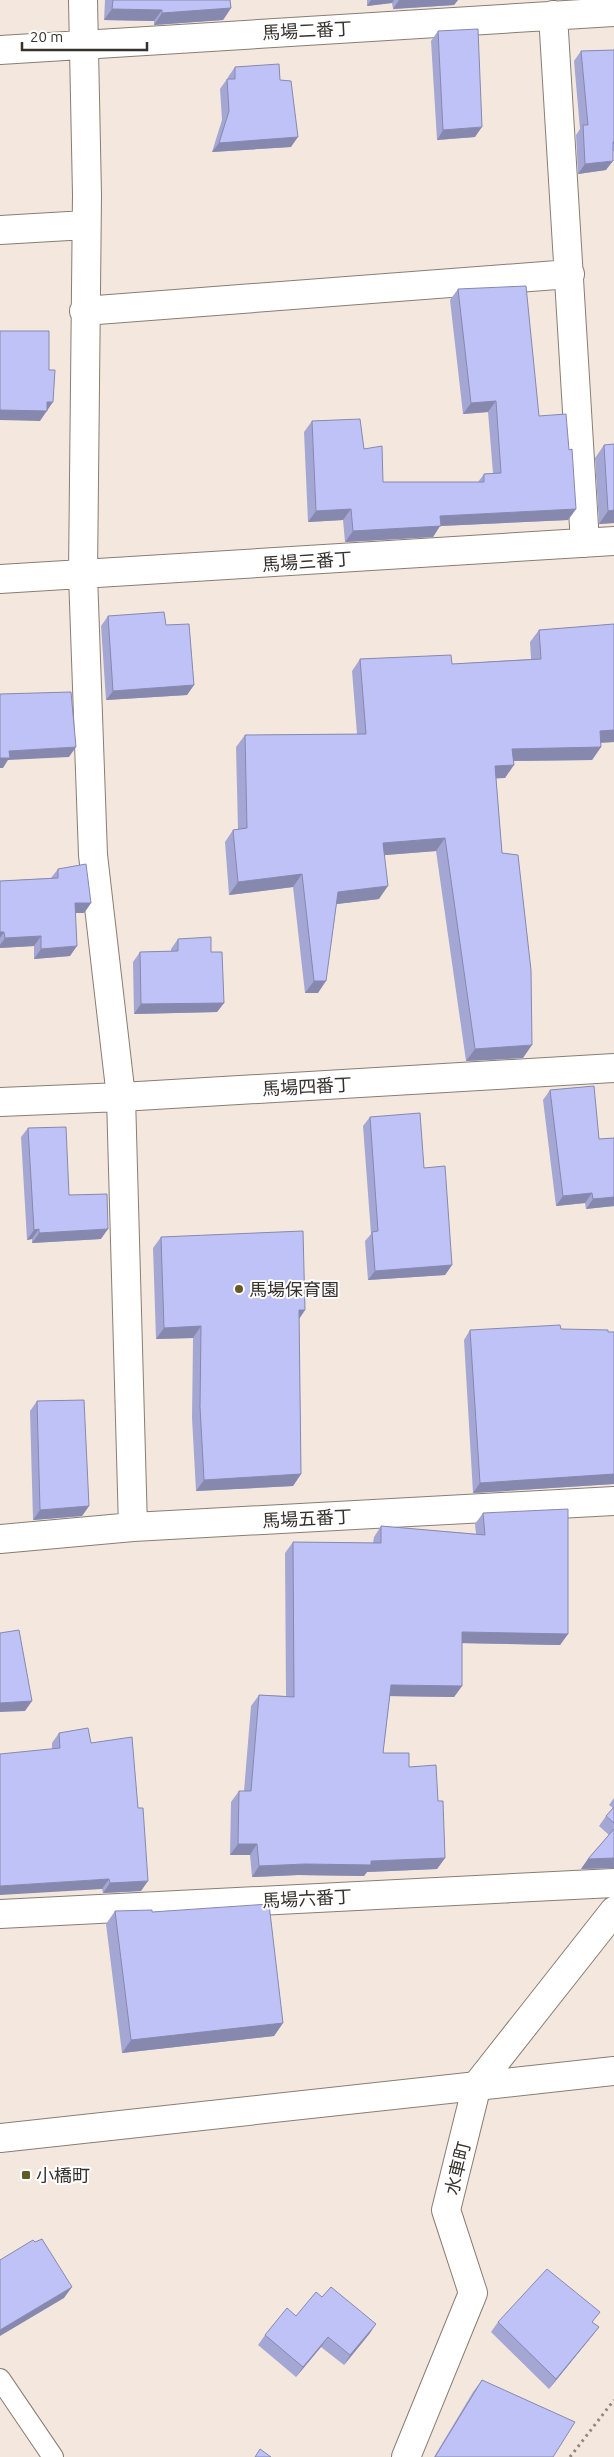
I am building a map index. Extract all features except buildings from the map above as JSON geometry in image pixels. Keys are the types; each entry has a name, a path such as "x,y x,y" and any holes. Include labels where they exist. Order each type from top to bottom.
{"street":[{"path":"84,0 86,225 83,575 93,855 120,1097 133,1527"},
{"name":"馬場二番丁","path":"0,50 614,12"},
{"path":"553,16 586,543"},
{"path":"0,230 86,225"},
{"path":"84,311 570,274"},
{"name":"馬場三番丁","path":"0,579 614,541"},
{"name":"馬場四番丁","path":"0,1102 120,1097 614,1068"},
{"name":"馬場五番丁","path":"0,1539 133,1527 614,1501"},
{"name":"馬場六番丁","path":"0,1914 614,1883"},
{"name":"水車町","path":"406,2457 473,2293 446,2210 477,2085 614,1911"},
{"path":"0,2138 614,2071"}],"lane":[{"path":"0,2379 53,2457"}],"path":[{"path":"570,2457 614,2400"}],"place":[{"name":"馬場保育園","path":"239,1289"},
{"name":"小橋町","path":"26,2175"}]}
